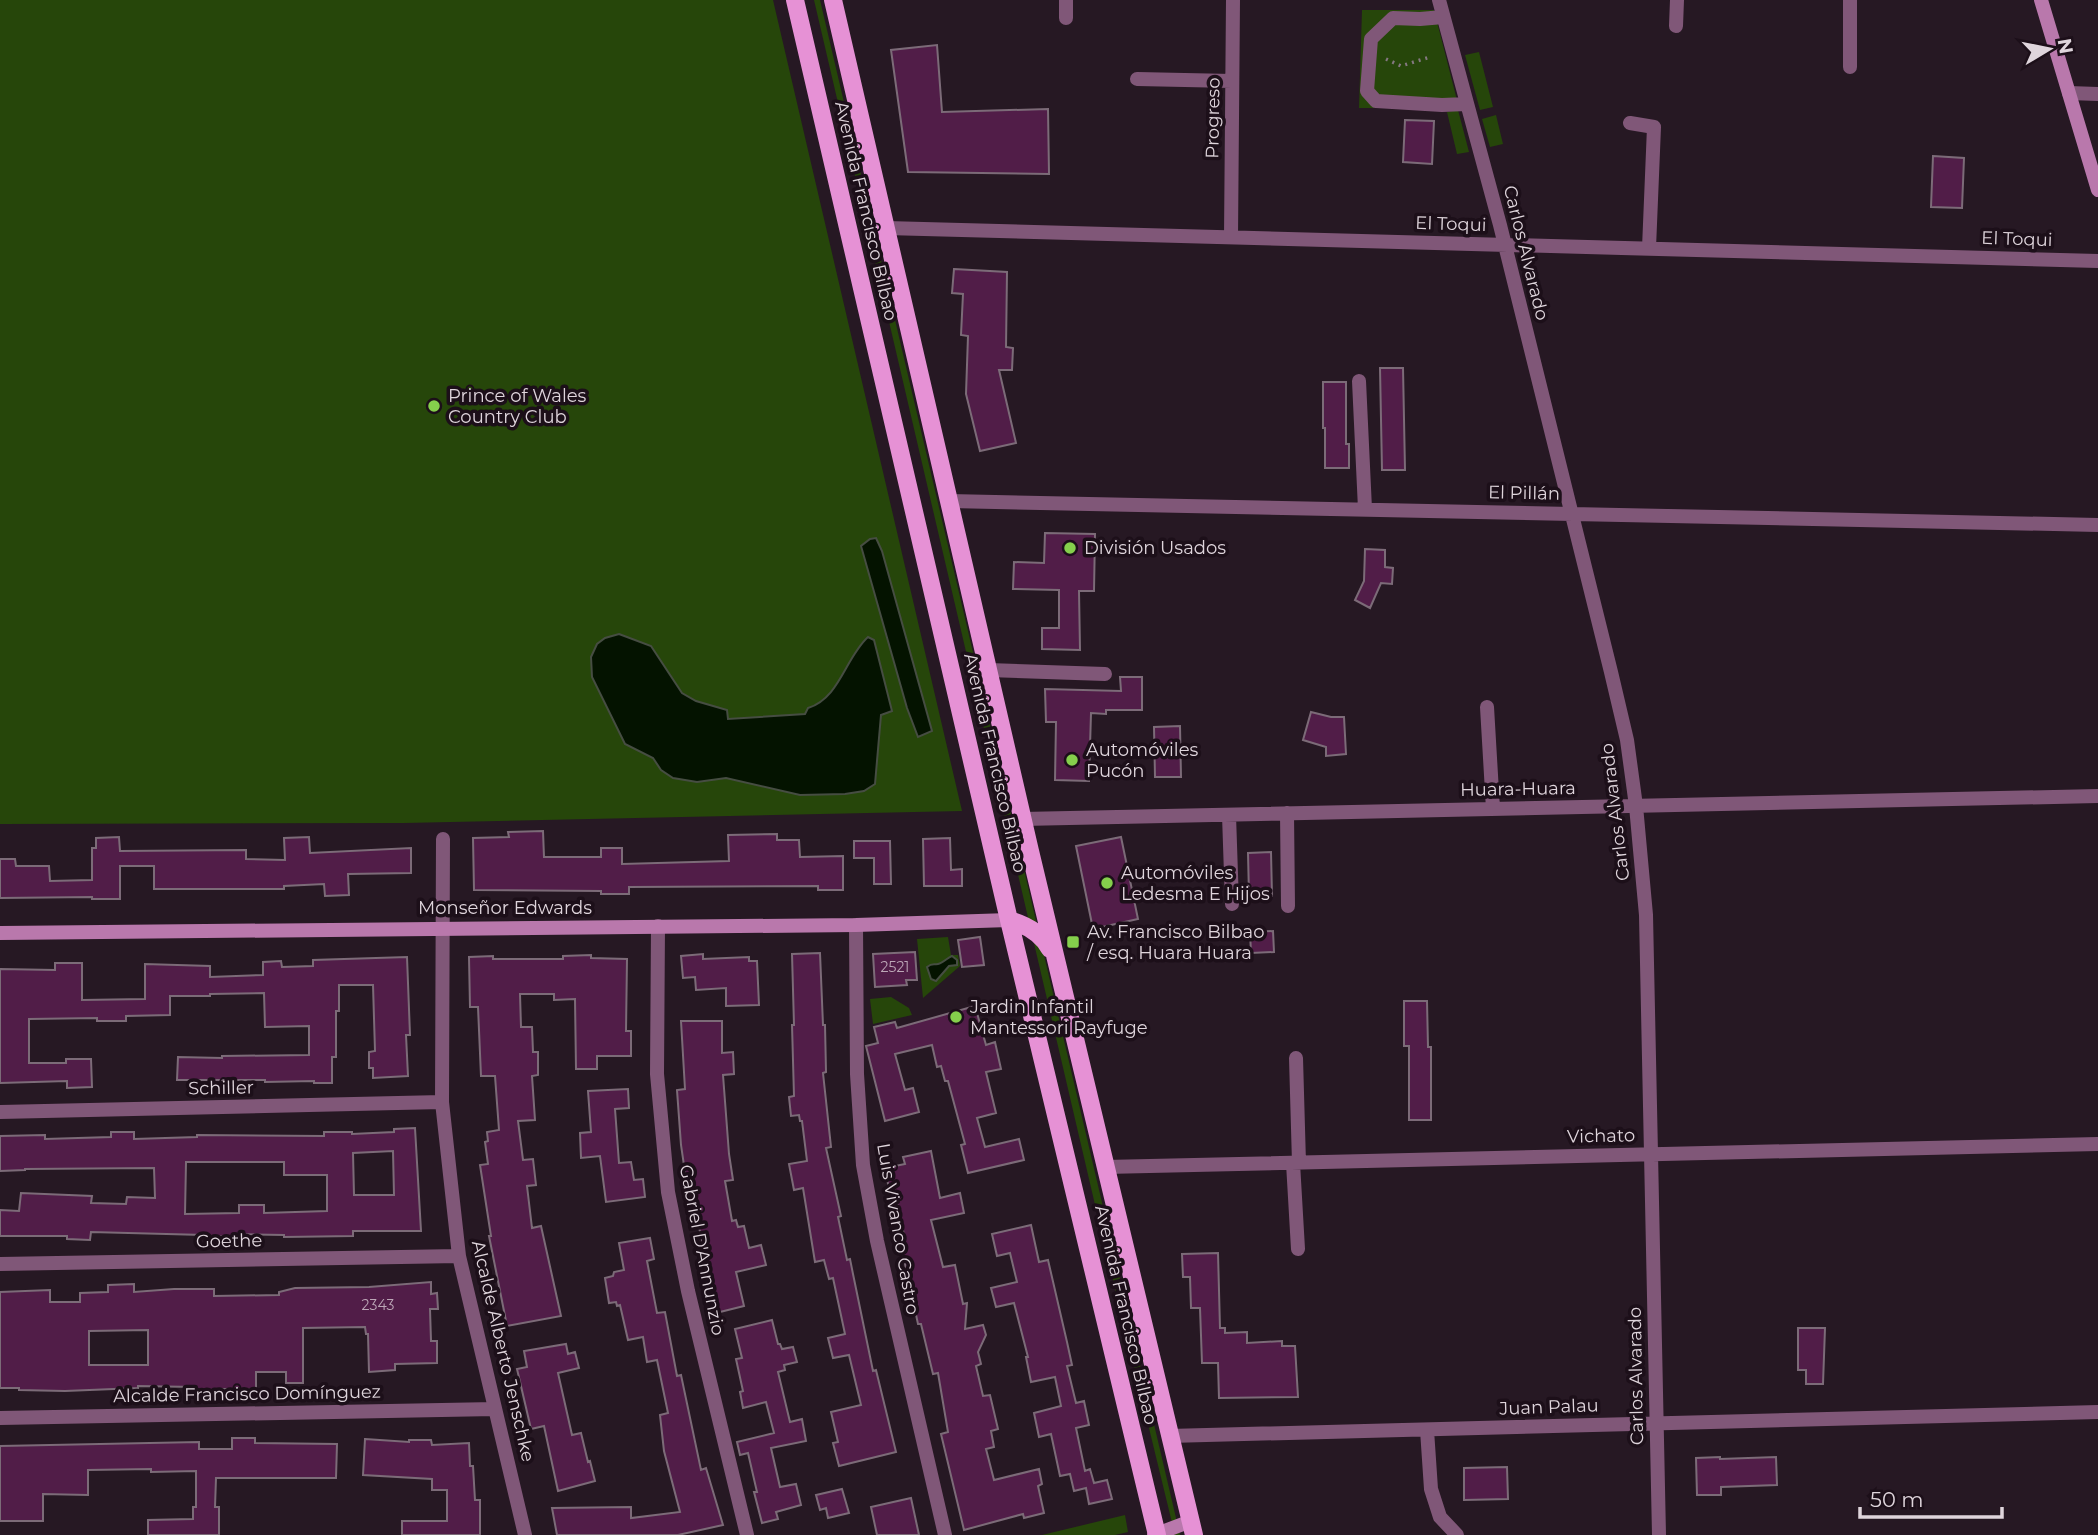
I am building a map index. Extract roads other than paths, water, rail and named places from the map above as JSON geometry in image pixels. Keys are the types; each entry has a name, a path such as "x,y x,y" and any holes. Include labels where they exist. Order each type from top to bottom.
{"main road":[{"name":"Avenida Francisco Bilbao","path":"795,0 1009,920 1156,1535"},
{"name":"Avenida Francisco Bilbao","path":"833,0 1022,819 1192,1528"},
{"path":"1009,920 1037,933 1048,944 1055,958"}],"street":[{"path":"1066,0 1066,18"},
{"name":"Progreso","path":"1231,237 1233,0"},
{"name":"Carlos Alvarado","path":"1439,0 1504,244 1627,740 1646,915 1659,1535"},
{"path":"1676,26 1677,0"},
{"path":"1850,0 1850,67"},
{"path":"2041,0 2098,190"},
{"path":"1443,16 1393,18 1371,39 1367,91 1376,101 1466,104"},
{"path":"1137,79 1232,81"},
{"path":"2069,93 2098,94"},
{"path":"1630,123 1654,127 1649,248"},
{"name":"El Toqui","path":"886,228 2098,261"},
{"path":"1359,381 1365,509"},
{"name":"El Pillán","path":"949,500 2098,525"},
{"path":"988,670 1105,674"},
{"path":"1487,708 1493,809"},
{"name":"Huara-Huara","path":"1022,819 2098,796"},
{"path":"1287,813 1289,906"},
{"path":"1229,815 1232,904"},
{"name":"Alcalde Alberto Jenschke","path":"443,839 442,1102 459,1256 525,1535"},
{"name":"Monseñor Edwards","path":"0,933 856,925 1009,920"},
{"name":"Luis Vivanco Castro","path":"856,925 857,1074 863,1165 877,1241 945,1535"},
{"name":"Gabriel D'Annunzio","path":"658,926 657,1074 668,1192 688,1291 747,1535"},
{"path":"1296,1058 1298,1249"},
{"name":"Schiller","path":"0,1112 442,1102"},
{"name":"Vichato","path":"1105,1167 2098,1144"},
{"name":"Goethe","path":"0,1264 459,1256"},
{"name":"Alcalde Francisco Domínguez","path":"0,1418 495,1409"},
{"name":"Juan Palau","path":"1169,1436 2098,1412"},
{"path":"1427,1430 1431,1489 1440,1517 1457,1535"},
{"path":"1156,1535 1192,1528"}],"place":[{"name":"Prince of Wales Country Club","path":"434,406"},
{"name":"División Usados","path":"1070,548"},
{"name":"Automóviles Pucón","path":"1072,760"},
{"name":"Automóviles Ledesma E Hijos","path":"1107,883"},
{"name":"Av. Francisco Bilbao / esq. Huara Huara","path":"1073,942"},
{"name":"Jardin Infantil Mantessori Rayfuge","path":"956,1017"}]}
